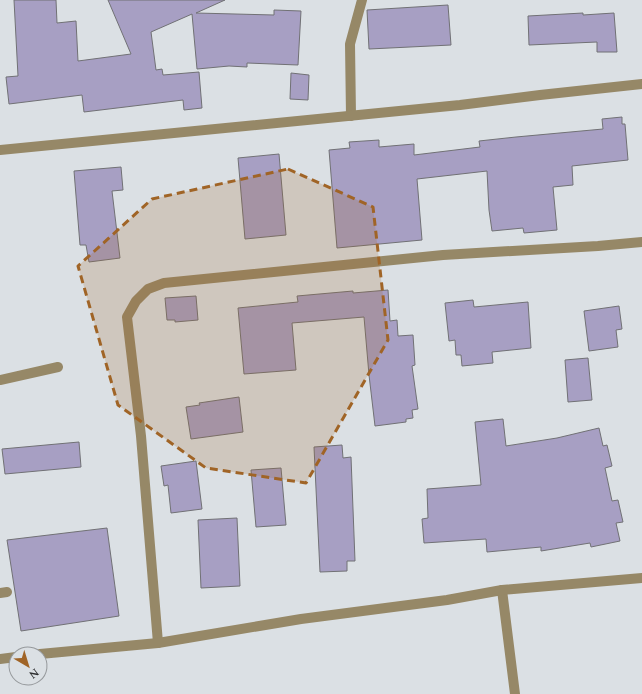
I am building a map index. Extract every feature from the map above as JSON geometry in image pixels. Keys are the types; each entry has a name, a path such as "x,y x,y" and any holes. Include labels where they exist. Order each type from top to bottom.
{"street":[{"path":"351,116 350,44 362,0"},
{"path":"0,150 460,105 642,84"},
{"path":"158,642 141,436 127,317 136,301 148,289 164,283 435,256 642,242"},
{"path":"0,380 58,367"},
{"path":"48,653 158,642 302,619 447,600 502,590 642,578"},
{"path":"502,590 515,694"}],"highlighted area":[{"path":"288,169 373,207 388,340 306,483 206,468 118,405 78,266 152,199"}],"building":[{"path":"14,0 56,0 57,23 76,21 78,61 131,54 108,0 225,0 196,13 274,15 274,10 301,11 298,65 247,63 247,67 229,66 197,69 192,14 151,32 156,70 162,69 163,75 199,72 202,108 184,110 183,100 84,112 82,95 9,104 6,77 18,76"},
{"path":"448,5 451,45 369,49 367,10"},
{"path":"583,13 583,15 614,13 617,52 597,52 597,42 529,45 528,16"},
{"path":"291,73 309,75 308,100 290,99"},
{"path":"622,117 622,124 625,124 628,160 572,166 573,185 553,187 557,230 524,233 523,228 492,231 489,210 487,171 417,179 422,240 337,248 329,150 350,148 349,142 379,140 379,147 414,144 414,155 480,147 479,141 603,129 602,119"},
{"path":"279,154 286,235 245,239 238,158"},
{"path":"121,167 123,190 112,191 120,258 89,262 86,245 80,245 74,171"},
{"path":"388,290 390,321 397,320 398,336 413,335 415,365 412,366 418,409 412,410 413,418 406,419 406,422 375,426 364,317 292,323 296,370 244,374 238,308 298,302 297,296 353,291 353,293"},
{"path":"196,296 198,320 175,322 175,320 167,320 165,298"},
{"path":"473,300 474,307 528,302 531,348 492,352 493,363 462,366 461,355 456,355 455,340 449,341 445,303"},
{"path":"619,306 622,329 616,330 618,347 589,351 584,311"},
{"path":"588,358 592,400 568,402 565,360"},
{"path":"239,397 243,432 191,439 186,407 200,405 199,403"},
{"path":"503,419 506,446 557,438 599,428 603,446 607,445 612,466 605,468 612,501 618,500 623,522 616,523 620,541 591,547 590,543 541,551 541,547 487,552 486,539 424,543 422,519 428,518 427,489 481,485 475,422"},
{"path":"79,442 81,467 5,474 2,449"},
{"path":"342,445 343,458 351,457 355,561 347,561 347,571 320,572 314,447"},
{"path":"196,461 202,509 171,513 168,485 164,486 161,466"},
{"path":"281,468 286,525 256,527 251,470"},
{"path":"237,518 240,586 201,588 198,520"},
{"path":"107,528 119,616 21,631 7,540"}]}
